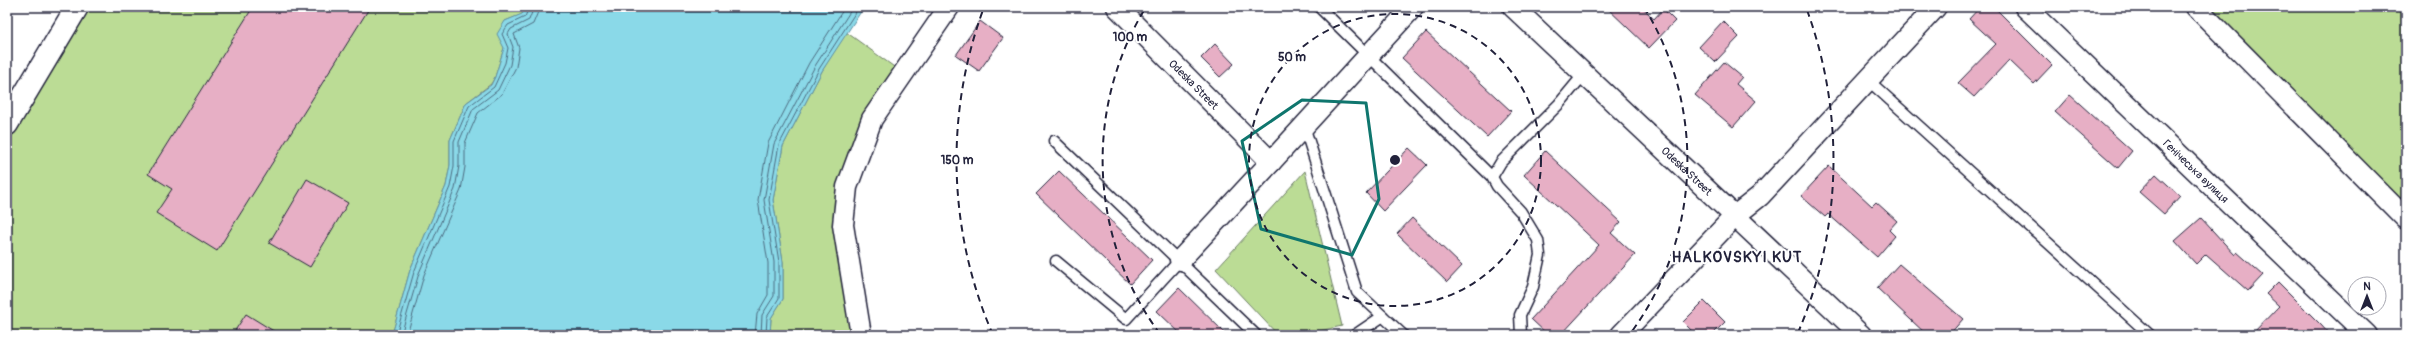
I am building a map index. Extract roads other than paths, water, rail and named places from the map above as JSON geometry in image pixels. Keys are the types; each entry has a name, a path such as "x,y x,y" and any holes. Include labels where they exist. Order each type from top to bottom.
{"main road":[{"path":"7,124 77,7"}],"street":[{"path":"861,335 843,224 847,187 872,119 949,7"},
{"name":"Odeska Street","path":"1117,7 1270,162"},
{"path":"1180,260 1413,7"},
{"name":"Odeska Street","path":"1512,7 1736,215 1861,335"},
{"path":"1621,335 1736,215 1760,196 1869,81 1936,7"},
{"name":"Генічеська вулиця","path":"2025,7 2367,335"},
{"path":"2196,7 2406,219"}],"lane":[{"path":"1319,7 1492,177 1497,186 1521,212 1538,240 1540,255 1533,287 1520,315 1522,335"},
{"path":"1492,177 1501,162 1559,104 1584,74"},
{"path":"1869,81 2150,335"},
{"path":"1304,126 1357,292 1403,335"},
{"path":"1054,141 1180,260 1256,335"},
{"path":"1056,261 1126,319 1180,260"},
{"path":"1355,335 1383,316"}],"water":[{"path":"526,7 864,7 822,71 783,146 773,200 783,262 783,299 771,318 770,335 392,335 410,270 446,186 450,165 450,140 466,103 491,85 495,77 504,48 497,34 505,21 522,14"}],"district":[{"name":"HALKOVSKYI KUT","path":"1737,257"}]}
